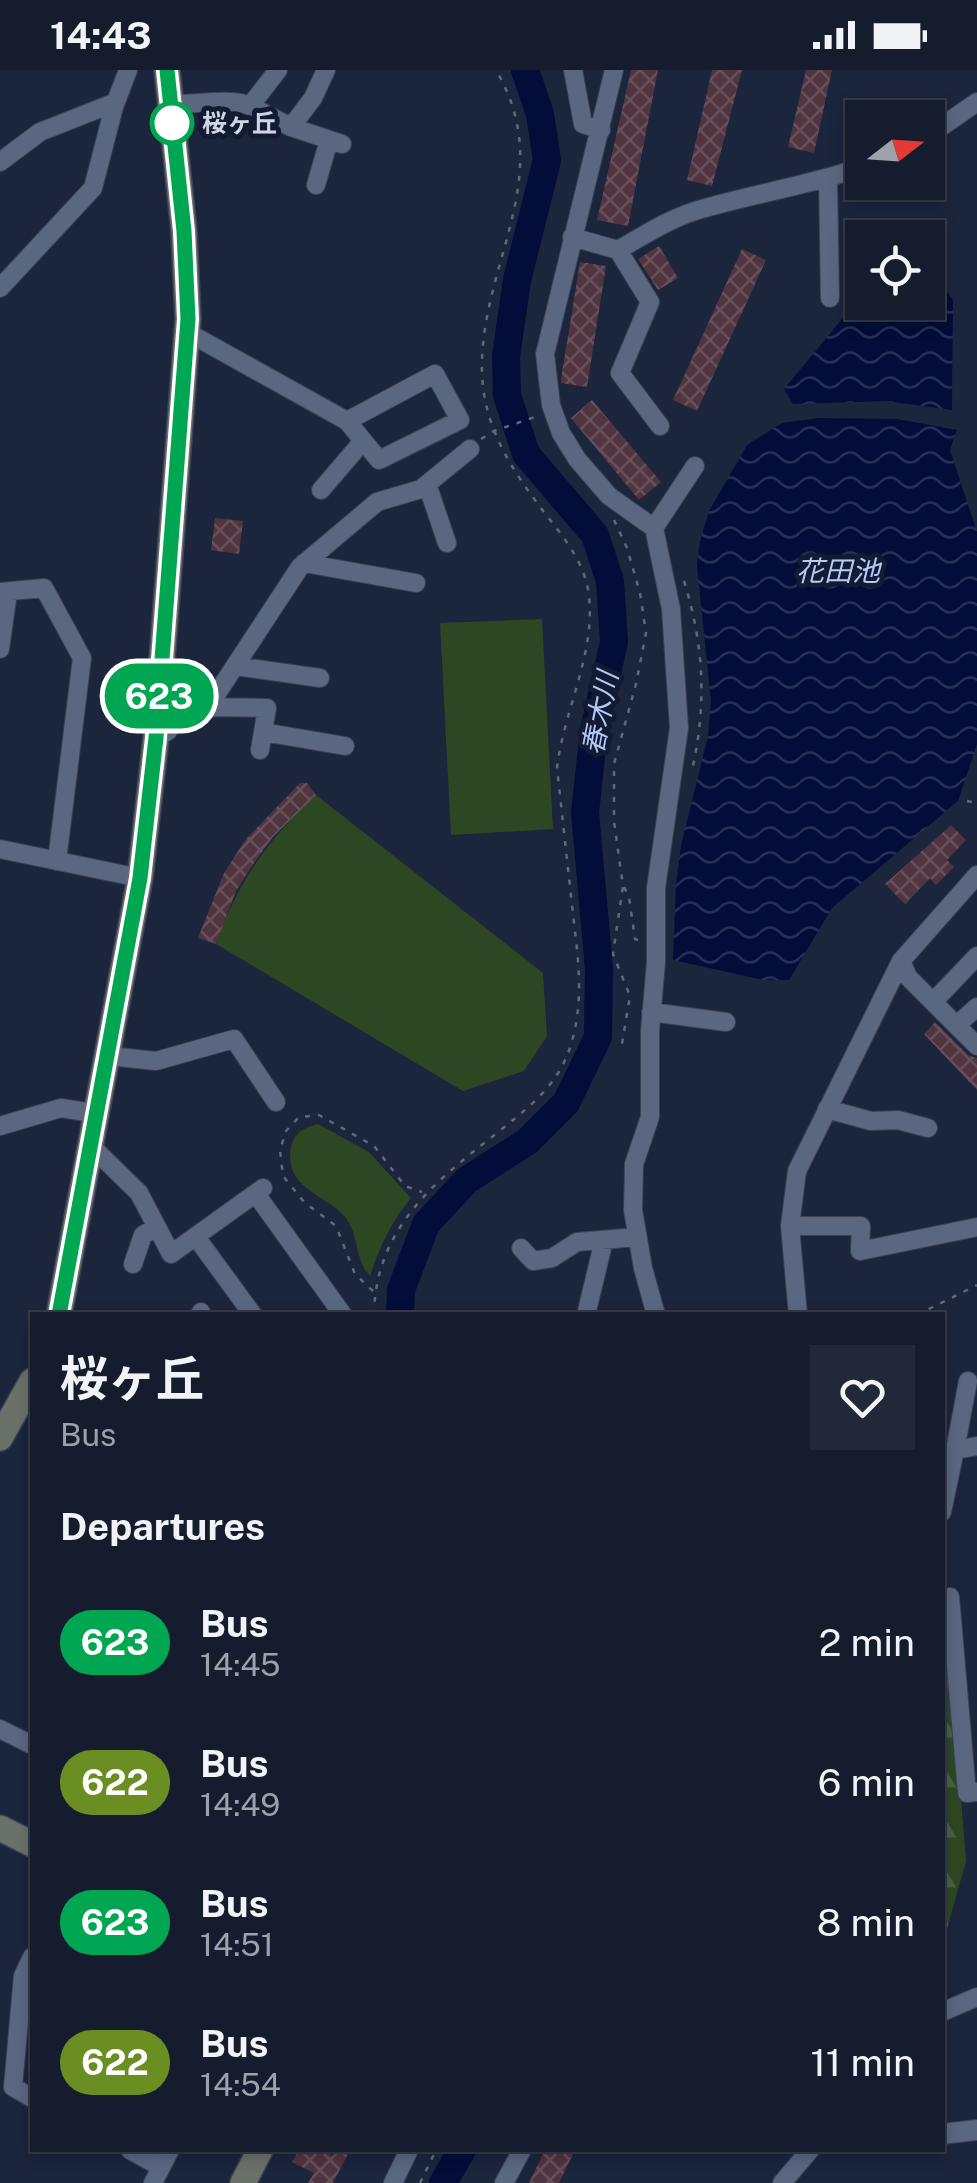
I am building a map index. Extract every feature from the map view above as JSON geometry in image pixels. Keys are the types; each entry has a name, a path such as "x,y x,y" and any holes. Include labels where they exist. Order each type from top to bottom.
{"main road":[{"path":"60,1312 140,878 156,738 187,332 184,231 167,70"},
{"path":"15,1425 30,1386"},
{"path":"0,1828 30,1843"},
{"path":"242,2183 259,2152"}],"street":[{"path":"0,288 93,188 128,70"},
{"path":"250,106 278,70"},
{"path":"291,128 326,70"},
{"path":"572,70 583,124 601,130"},
{"path":"614,70 544,354 552,405 562,434 609,496 654,528 671,609 680,728 656,888 650,1117 634,1164 633,1210 655,1312"},
{"path":"170,104 204,105 237,99 291,128 336,142 316,185"},
{"path":"0,162 40,132 116,102"},
{"path":"945,124 977,102"},
{"path":"618,250 671,220 696,211 845,173"},
{"path":"828,179 830,298"},
{"path":"572,237 618,250 650,302 620,373 660,426"},
{"path":"187,332 347,421 379,460 460,420 436,374 347,421"},
{"path":"321,490 364,441"},
{"path":"208,707 285,586 304,564 377,502 426,484 470,449"},
{"path":"654,528 695,466"},
{"path":"426,484 447,543"},
{"path":"304,564 416,583"},
{"path":"0,649 4,592 44,588 82,658 58,860"},
{"path":"235,666 320,678"},
{"path":"156,738 168,731 181,712 208,707 268,708 262,741 346,746"},
{"path":"0,849 140,878"},
{"path":"798,1312 790,1226 797,1171 901,961 970,897 977,875"},
{"path":"934,1001 977,956"},
{"path":"901,961 908,977 977,1046"},
{"path":"958,1024 977,1006"},
{"path":"652,1012 726,1022"},
{"path":"109,1056 156,1061 234,1039 276,1102"},
{"path":"0,1126 61,1108 98,1114"},
{"path":"827,1109 871,1122 898,1120 928,1128"},
{"path":"92,1146 139,1193 171,1254 260,1191 336,1312"},
{"path":"790,1226 861,1226 860,1252 977,1228"},
{"path":"133,1264 143,1235 157,1227"},
{"path":"196,1237 251,1312"},
{"path":"521,1248 533,1261 552,1258 577,1242 638,1237"},
{"path":"587,1312 604,1240"},
{"path":"945,1491 968,1381"},
{"path":"950,1456 977,1446"},
{"path":"950,1597 968,1709 966,1794 977,1792"},
{"path":"0,1729 30,1744"},
{"path":"28,1978 6,2089 30,2097"},
{"path":"945,2011 977,1997"},
{"path":"945,2134 977,2130"},
{"path":"134,2152 161,2166"},
{"path":"393,2183 408,2152"},
{"path":"504,2183 521,2152"},
{"path":"782,2183 808,2152"}],"path":[{"path":"374,1312 374,1292 384,1258 402,1220 425,1193 534,1106 557,1078 572,1043 581,998 557,768 560,738 587,642 588,589 570,546 516,475 485,403 483,339 520,180 522,136 514,106 496,70"},
{"path":"494,431 538,416"},
{"path":"611,515 627,548 646,633 614,764 614,821 623,886 613,954 630,996 622,1044"},
{"path":"968,801 977,803"},
{"path":"623,886 629,897 634,939 641,940"},
{"path":"374,1292 355,1274 336,1226 304,1202 284,1176 280,1150 286,1131 299,1117 318,1115 374,1146 405,1186 425,1193"},
{"path":"922,1312 977,1285"},
{"path":"420,2183 435,2152"}],"green space":[{"path":"542,619 553,829 451,835 440,623"},
{"path":"316,795 543,973 547,1036 524,1071 463,1091 216,944 256,863"},
{"path":"318,1124 369,1152 411,1198 387,1235 370,1276 346,1218 300,1182 290,1162 297,1134"},
{"path":"945,1598 966,1861 945,1936"}],"water":[{"path":"945,289 953,300 952,410 886,401 793,404 784,389 845,315 845,320 945,320"},
{"name":"花田池","path":"818,418 898,419 957,430 950,450 977,532 977,744 958,801 832,908 789,980 763,980 673,960 681,846 708,736 711,701 697,565 709,511 747,445 782,423"}],"building":[{"path":"631,70 658,70 628,226 597,220"},
{"path":"712,70 742,70 712,186 687,180"},
{"path":"806,70 832,70 814,153 788,147"},
{"path":"659,246 678,278 658,290 638,259"},
{"path":"742,249 766,260 697,411 673,400"},
{"path":"580,262 606,266 587,387 561,383"},
{"path":"592,400 661,482 639,500 571,418"},
{"path":"215,518 243,521 239,554 211,550"},
{"path":"300,783 307,783 316,795 273,837 254,863 236,891 216,944 198,938 224,873 246,839"},
{"path":"951,825 966,840 947,860 954,867 936,885 930,878 905,904 885,884"},
{"path":"935,1022 968,1055 977,1058 977,1090 924,1034"},
{"path":"298,2152 325,2152 333,2156 335,2152 349,2152 333,2183 308,2183 314,2173 292,2162"},
{"path":"544,2152 574,2152 559,2183 529,2183"}],"waterway":[{"name":"春木川","path":"400,1312 401,1290 426,1224 467,1180 528,1141 566,1103 598,1037 599,969 585,812 594,730 614,642 610,581 595,535 526,454 507,395 506,356 517,280 547,160 540,114 525,70"},
{"name":"春木川","path":"443,2183 461,2152"}],"bus line":[{"name":"623","path":"60,1312 140,878 156,738 188,319 184,231 167,70"}],"place":[{"name":"桜ヶ丘","path":"172,123"}]}
